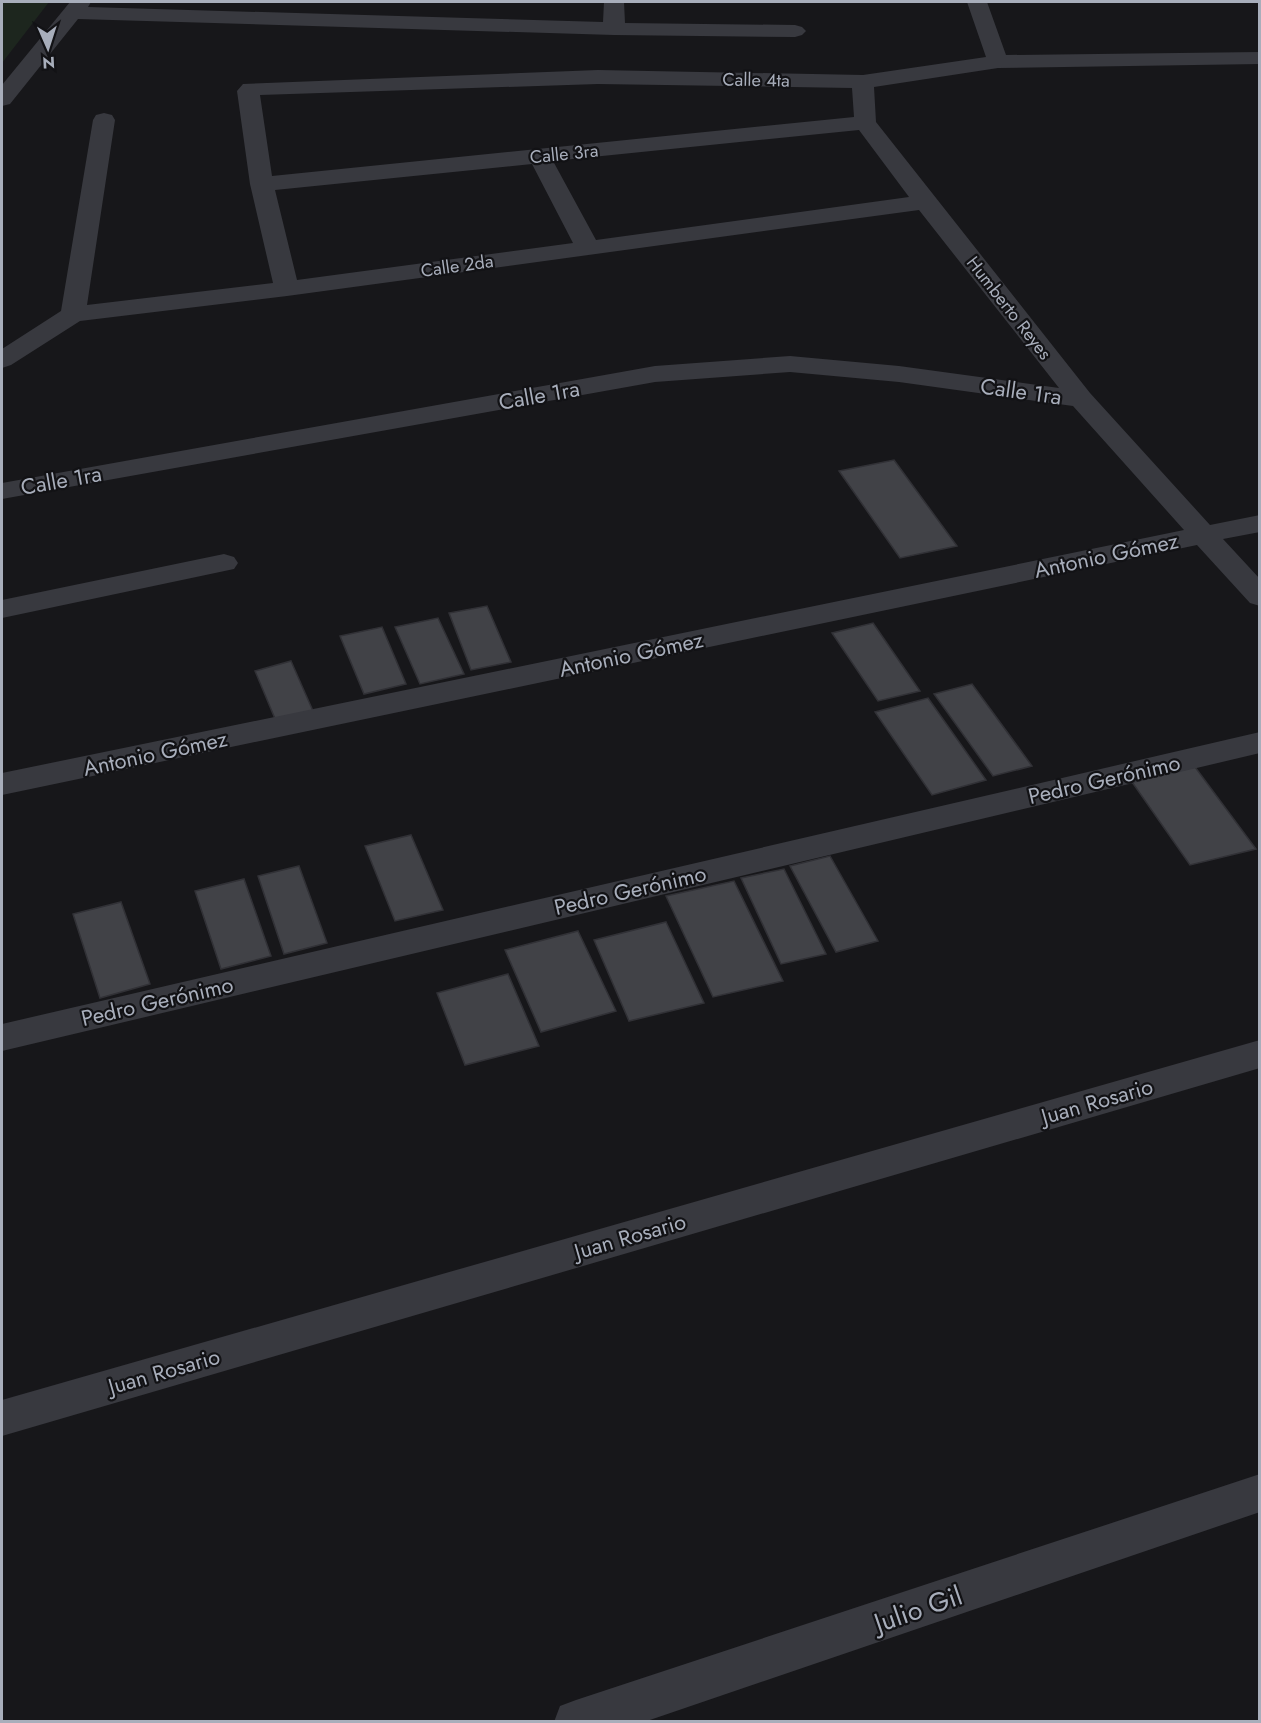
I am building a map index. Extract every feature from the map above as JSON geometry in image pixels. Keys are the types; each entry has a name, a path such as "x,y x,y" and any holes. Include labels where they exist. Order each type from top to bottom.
{"street":[{"path":"614,2 614,29"},
{"path":"977,2 998,62"},
{"path":"2,99 76,7 614,29 795,31"},
{"name":"Calle 4ta","path":"262,184 248,92 250,89 598,78 863,82 998,62 1260,58"},
{"path":"863,82 865,123"},
{"path":"73,314 104,120"},
{"name":"Calle 3ra","path":"262,184 865,123"},
{"name":"Humberto Reyes","path":"865,123 1081,399 1202,536 1260,597"},
{"path":"539,156 588,248"},
{"path":"262,184 286,289"},
{"name":"Calle 2da","path":"2,360 73,314 286,289 925,202"},
{"name":"Calle 1ra","path":"2,491 655,374 790,364 899,374 1081,399"},
{"name":"Antonio Gómez","path":"2,784 1260,523"},
{"path":"2,609 224,563"},
{"name":"Pedro Gerónimo","path":"2,1038 1260,742"},
{"name":"Juan Rosario","path":"2,1418 1260,1054"},
{"name":"Julio Gil","path":"576,1722 765,1661 1260,1493"}],"shaded area":[{"path":"2,2 49,2 2,63"}],"building":[{"path":"894,460 957,546 900,558 839,471"},
{"path":"487,606 511,662 471,670 449,613"},
{"path":"438,618 464,674 420,684 395,627"},
{"path":"873,623 920,691 878,701 832,633"},
{"path":"382,627 406,684 364,694 340,636"},
{"path":"291,661 313,711 276,721 255,671"},
{"path":"972,684 1032,766 993,776 934,694"},
{"path":"928,698 986,780 932,795 875,712"},
{"path":"1195,767 1256,849 1190,865 1132,782"},
{"path":"411,835 443,910 395,921 365,846"},
{"path":"830,856 878,941 836,952 790,866"},
{"path":"299,866 327,943 284,954 258,876"},
{"path":"784,869 826,954 781,964 741,878"},
{"path":"244,879 271,956 221,969 195,891"},
{"path":"734,881 783,981 713,997 666,896"},
{"path":"121,902 150,984 100,998 73,914"},
{"path":"666,922 704,1003 629,1021 594,940"},
{"path":"578,931 616,1011 541,1032 505,950"},
{"path":"508,974 539,1046 465,1065 437,993"}]}
